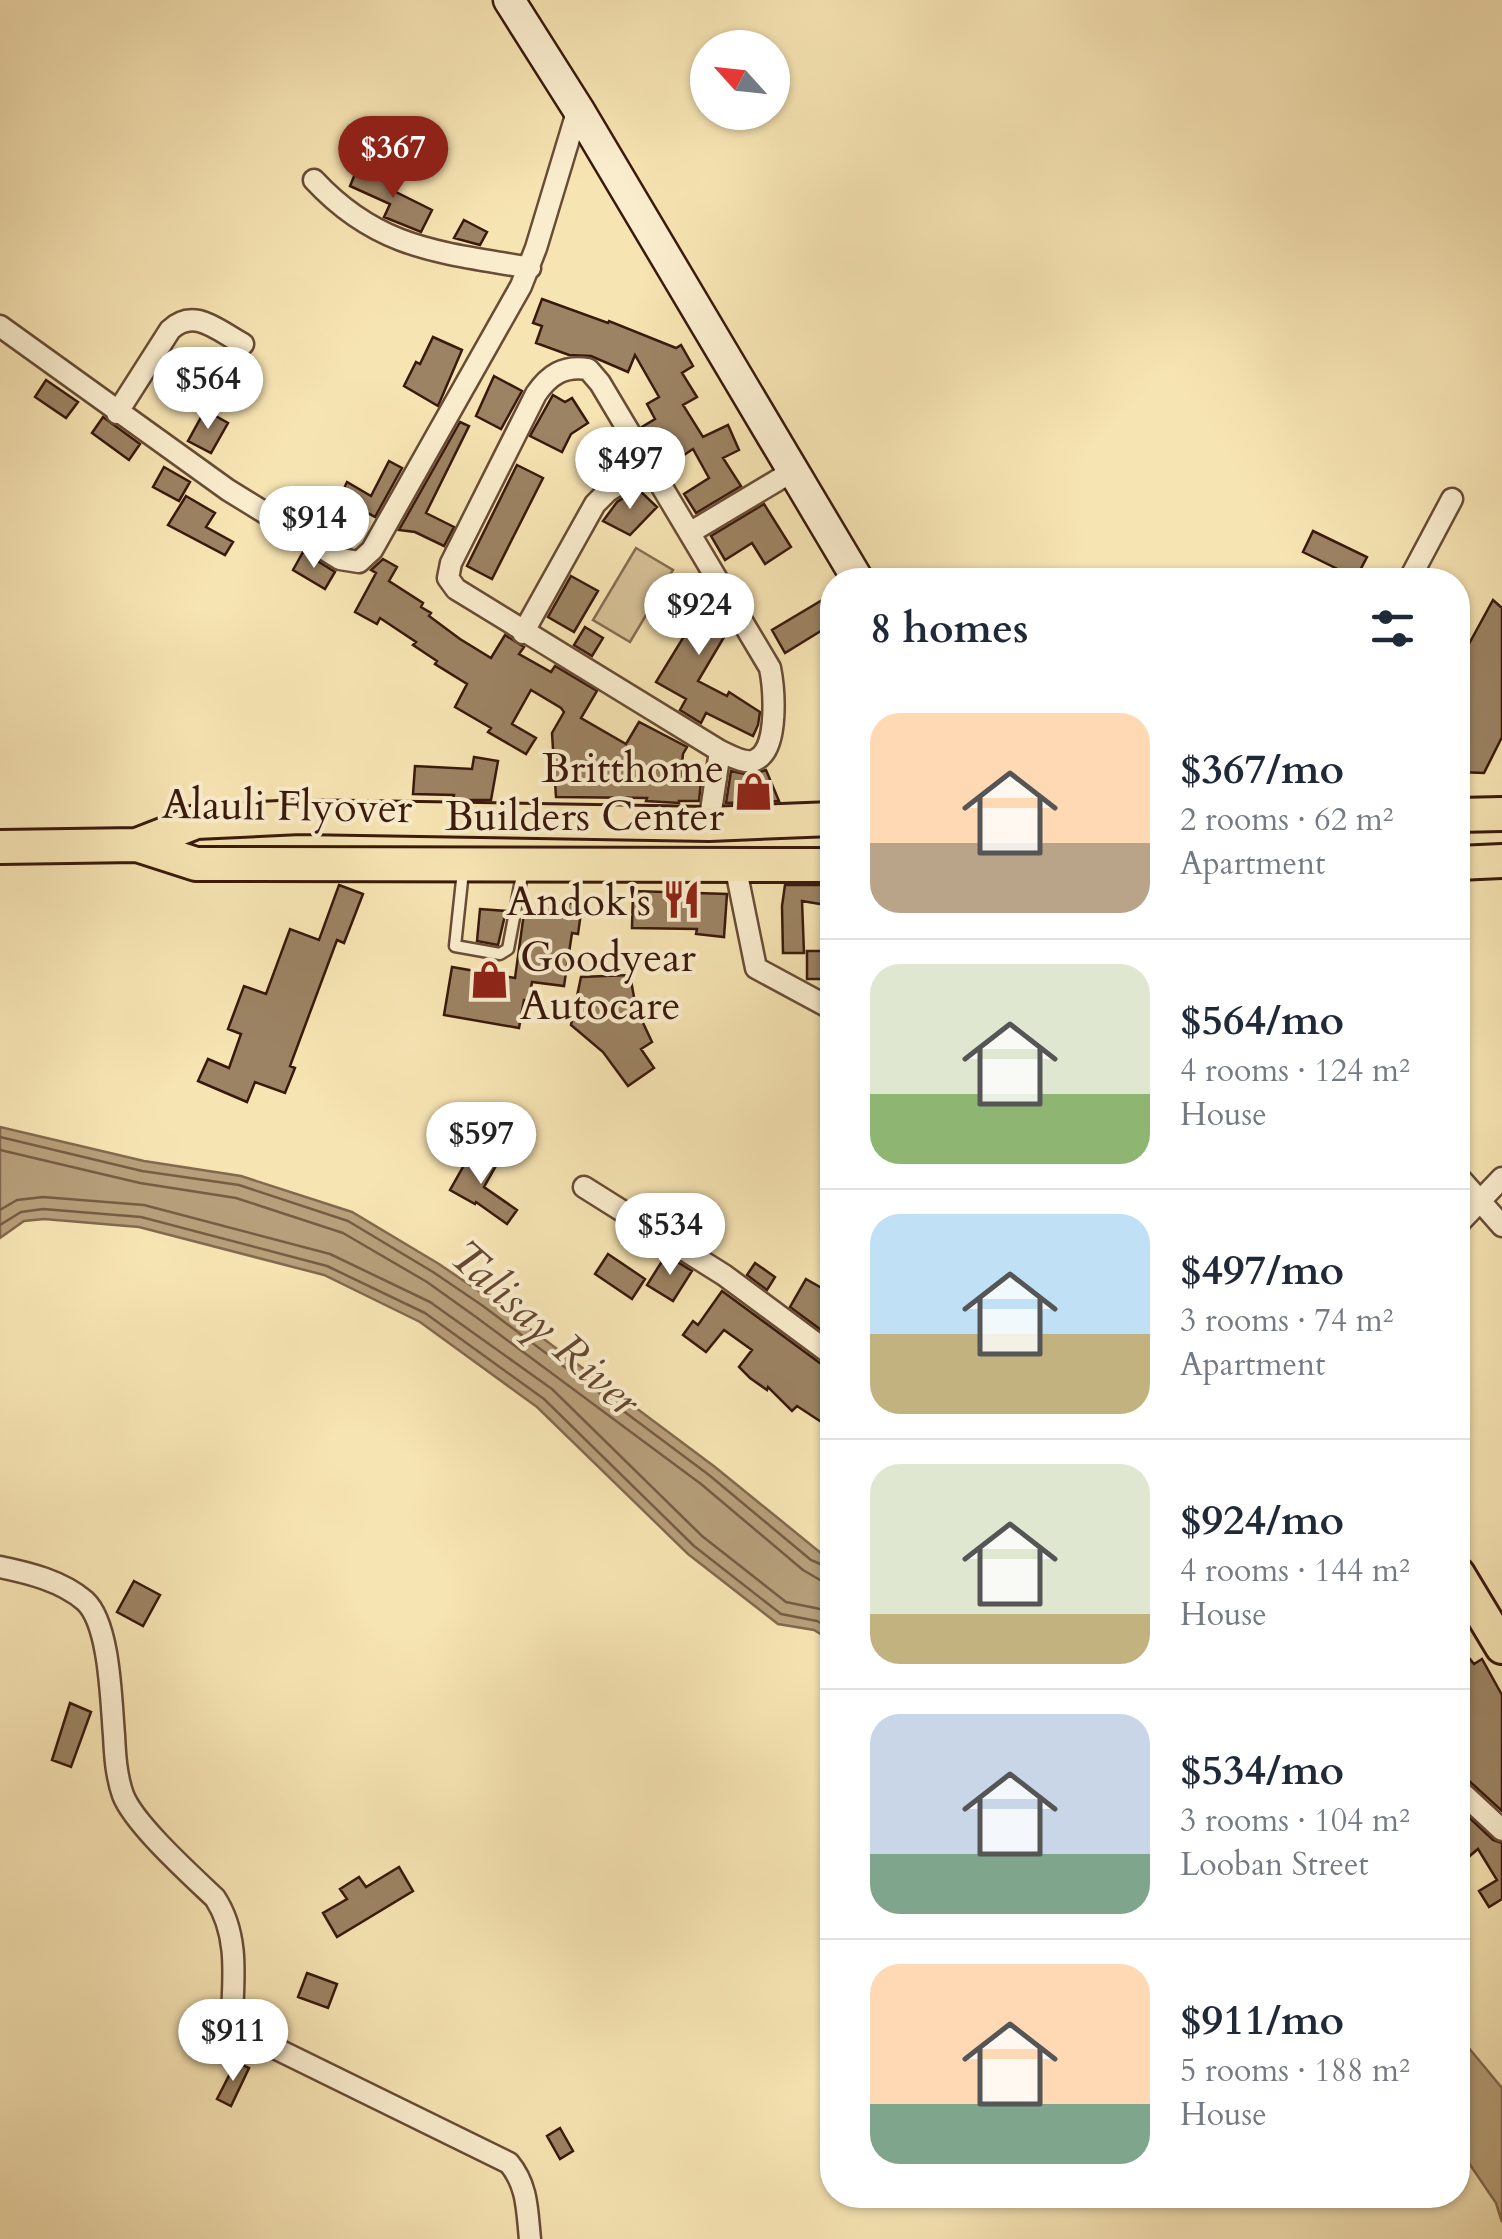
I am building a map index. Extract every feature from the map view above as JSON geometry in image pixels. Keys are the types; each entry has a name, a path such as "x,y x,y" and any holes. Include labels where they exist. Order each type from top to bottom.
{"main road":[{"path":"509,0 851,568"},
{"path":"1470,814 1502,814"},
{"path":"137,845 196,822 284,818 820,844"},
{"path":"729,842 820,822"},
{"path":"1470,826 1502,826"},
{"path":"0,847 137,845 196,864 524,865 820,831"},
{"path":"729,842 820,862"},
{"path":"1470,842 1502,842"},
{"path":"1470,862 1502,860"},
{"path":"1470,1594 1502,1647"}],"street":[{"path":"0,326 228,490 340,559 359,562 372,550 530,268 578,109"},
{"path":"314,180 355,219 389,238 530,268"},
{"path":"118,413 180,320 197,320 243,344"},
{"path":"576,368 594,374 691,532 764,654 775,693 768,741 758,759 737,758 720,751 524,633 456,589 448,578 543,384 563,370 576,368"},
{"path":"524,633 595,504 648,466"},
{"path":"691,532 793,471"},
{"path":"1415,568 1452,499"},
{"path":"720,751 729,842 756,968 820,1003"},
{"path":"1470,1211 1502,1178"},
{"path":"584,1187 724,1275 820,1346"},
{"path":"1470,1191 1502,1226"},
{"path":"0,1567 31,1573 70,1591 87,1603 97,1619 111,1695 117,1773 125,1800 226,1915 231,1934 232,2014 237,2026 246,2034 509,2164 520,2176 526,2192 530,2239"},
{"path":"1470,1800 1502,1830"}],"lane":[{"path":"464,865 454,943 463,950 500,954 509,946 524,865"}],"shaded area":[{"path":"636,548 673,570 630,642 593,620"}],"water":[{"path":"0,1127 144,1161 241,1176 352,1212 489,1298 715,1467 820,1552 820,1634 778,1624 688,1554 537,1407 420,1322 324,1275 139,1227 44,1219 24,1221 0,1238"},
{"path":"1470,2049 1502,2088 1502,2222 1496,2203 1470,2165"}],"building":[{"path":"357,169 395,186 392,190 432,210 421,232 384,217 390,204 350,186"},
{"path":"464,220 487,232 480,245 454,238"},
{"path":"542,299 676,348 681,345 693,366 682,373 697,397 683,405 703,437 728,425 739,450 723,458 741,486 696,513 684,494 709,478 693,449 666,467 642,427 655,419 647,404 659,397 635,355 628,372 591,356 569,355 536,343 542,326 533,323"},
{"path":"433,337 462,350 438,406 404,386"},
{"path":"494,376 522,391 501,429 476,416"},
{"path":"46,380 78,402 66,418 35,397"},
{"path":"553,395 565,402 572,398 588,423 571,434 562,452 530,436"},
{"path":"205,410 228,423 211,453 188,441"},
{"path":"103,417 140,444 129,460 92,433"},
{"path":"460,422 469,426 426,513 454,527 444,546 415,532 399,530"},
{"path":"389,461 402,468 375,517 340,497 347,482 371,496"},
{"path":"517,465 543,478 492,579 467,566"},
{"path":"164,467 190,482 179,501 153,487"},
{"path":"638,489 657,507 630,535 603,521 617,502"},
{"path":"186,496 215,513 206,527 233,542 225,555 168,525"},
{"path":"764,504 791,547 765,564 752,543 725,560 711,536"},
{"path":"1313,531 1367,557 1361,568 1336,568 1303,552"},
{"path":"303,552 335,572 325,589 293,570"},
{"path":"383,559 397,567 389,581 423,603 421,607 431,613 429,616 460,639 491,658 505,635 524,647 519,654 551,672 555,666 597,691 581,718 626,744 639,722 687,747 680,782 701,782 699,801 556,797 552,733 564,712 531,690 512,724 536,738 526,754 455,707 467,684 435,664 437,661 413,645 416,642 380,618 377,624 355,612 376,573 371,570"},
{"path":"571,576 598,591 574,632 548,617"},
{"path":"678,577 706,595 702,602 722,614 730,627 698,681 727,696 729,692 760,712 753,736 706,713 701,723 680,710 686,699 656,682 683,638 652,619"},
{"path":"1493,600 1502,608 1502,737 1484,773 1470,772 1470,642"},
{"path":"820,601 820,631 785,653 772,630"},
{"path":"585,627 603,638 592,656 574,645"},
{"path":"474,757 498,761 491,800 413,794 415,766 472,769"},
{"path":"766,770 779,801 726,803 731,771 749,775"},
{"path":"339,885 363,894 344,943 337,940 290,1066 295,1068 285,1093 255,1082 247,1102 198,1081 208,1059 229,1068 241,1034 228,1029 244,986 266,994 290,929 319,940"},
{"path":"785,885 820,885 820,904 802,901 804,953 783,953"},
{"path":"633,891 727,894 724,937 696,934 697,929 632,928"},
{"path":"551,900 582,905 578,934 572,933 564,986 532,982 519,1028 444,1015 452,967 515,978 524,913 549,914"},
{"path":"480,909 506,911 498,945 477,941"},
{"path":"807,951 820,951 820,979 807,979"},
{"path":"630,975 636,1008 652,1042 641,1049 654,1068 628,1086 603,1052 571,1025 581,977"},
{"path":"472,1151 497,1164 484,1187 517,1210 507,1224 476,1202 450,1190"},
{"path":"608,1254 645,1279 632,1299 595,1274"},
{"path":"666,1255 692,1271 673,1301 647,1285"},
{"path":"755,1263 775,1277 767,1290 747,1275"},
{"path":"806,1279 820,1287 820,1329 790,1307"},
{"path":"722,1291 820,1363 820,1421 797,1406 792,1411 768,1387 767,1390 750,1378 739,1367 752,1350 724,1330 706,1352 683,1335 693,1321 698,1325"},
{"path":"134,1581 160,1595 143,1626 117,1612"},
{"path":"1470,1659 1474,1664 1482,1659 1502,1695 1502,1811 1470,1782"},
{"path":"70,1703 91,1712 71,1767 52,1760"},
{"path":"1470,1818 1493,1840 1502,1843 1502,1899 1489,1907 1479,1891 1497,1880 1478,1849 1470,1856"},
{"path":"399,1867 413,1891 337,1937 323,1913 347,1899 340,1889 359,1877 366,1887"},
{"path":"307,1973 337,1984 328,2008 298,1997"},
{"path":"236,2062 249,2068 231,2106 217,2099"},
{"path":"560,2128 573,2151 560,2159 547,2136"}],"place":[{"name":"Britthome Builders Center","path":"754,791"},
{"name":"Andok's","path":"681,900"},
{"name":"Goodyear Autocare","path":"490,980"}],"water label":[{"name":"Talisay River","path":"546,1327"}]}
